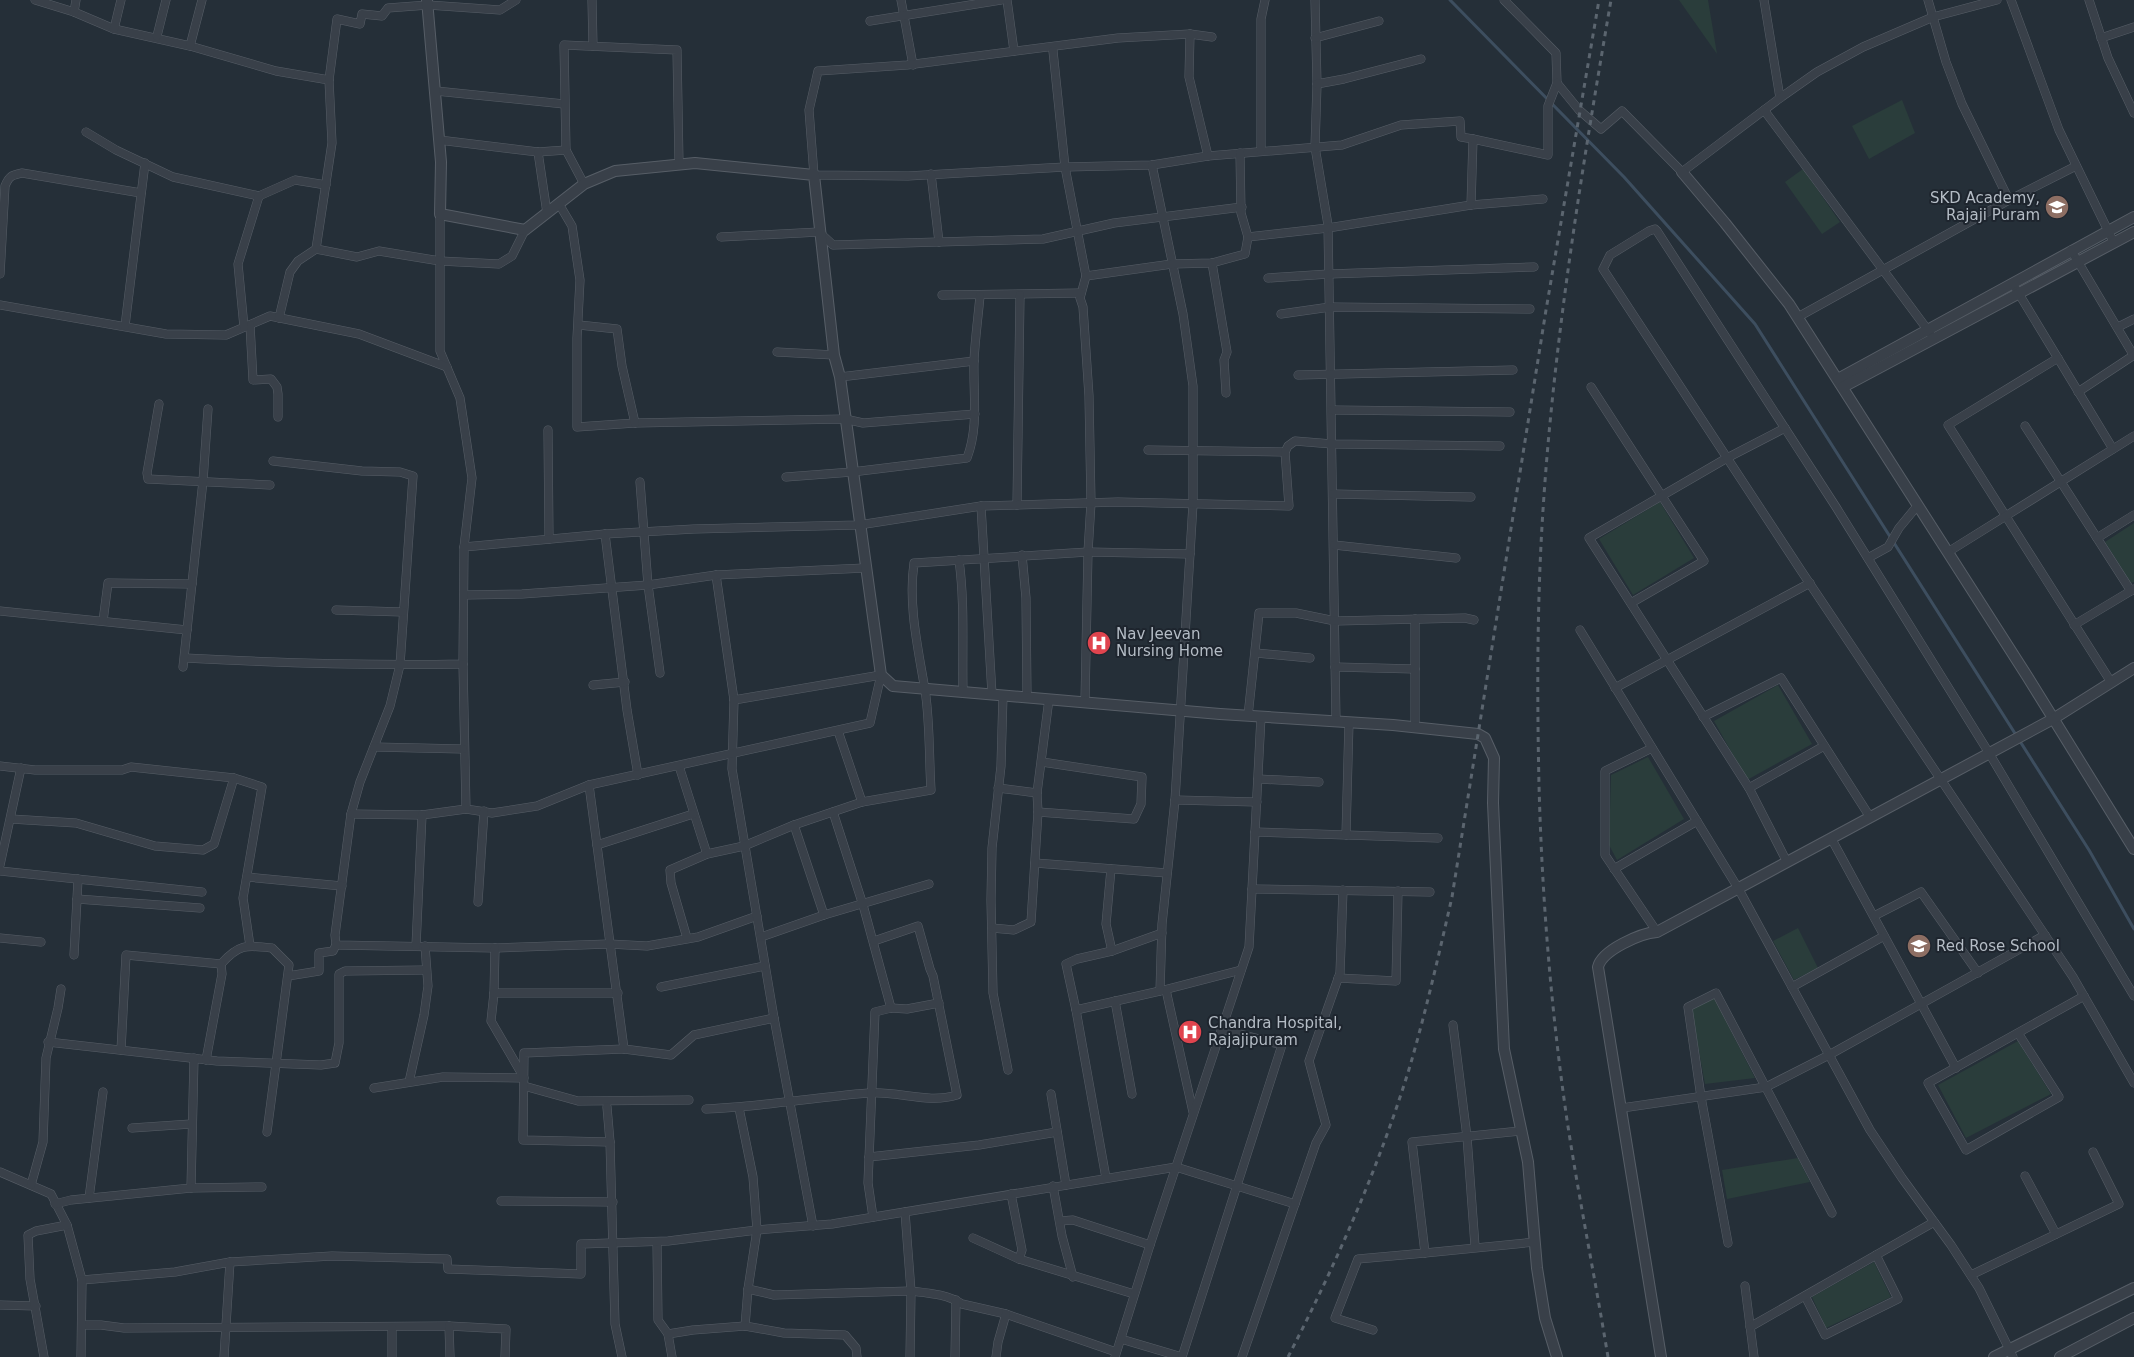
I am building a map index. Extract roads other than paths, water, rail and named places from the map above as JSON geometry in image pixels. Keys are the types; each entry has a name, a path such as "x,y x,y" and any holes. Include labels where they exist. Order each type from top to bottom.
{"street":[{"path":"35,0 74,12 114,29 190,46 276,71 329,80"},
{"path":"74,12 76,0"},
{"path":"114,29 120,0"},
{"path":"158,36 166,0"},
{"path":"190,46 202,0"},
{"path":"316,249 332,143 329,80 337,19 360,24 362,14 382,16 388,8 428,3 500,10 516,0"},
{"path":"592,0 593,46"},
{"path":"901,0 913,64"},
{"path":"870,21 1001,0"},
{"path":"1007,0 1014,51"},
{"path":"1261,152 1261,19 1265,0"},
{"path":"1315,0 1317,84 1314,147 1328,228 1336,721"},
{"path":"279,318 290,272 298,261 316,249 357,257 379,251 440,261 499,264 512,256 525,230 546,213 584,184 616,171 695,163 814,175 931,174 1065,167 1152,165 1208,156 1342,144 1401,125 1460,121 1461,137 1548,155 1548,106 1557,83 1556,54 1504,0"},
{"path":"1764,0 1780,98"},
{"path":"1928,0 1946,62 1962,104 2009,200"},
{"path":"1682,172 1817,72 1863,47 1933,17 1997,0"},
{"path":"2011,0 2059,130 2114,243"},
{"path":"2088,0 2108,58 2134,113"},
{"path":"428,3 441,162 440,351 460,398 472,478 464,547 463,749 466,809"},
{"path":"1315,38 1379,21"},
{"path":"2101,38 2134,27"},
{"path":"1190,34 1189,77 1208,156"},
{"path":"351,814 422,815 466,809 492,813 537,806 590,785 870,723 881,675 840,376 834,354 819,232 809,110 818,71 913,64 1118,38 1190,34 1212,37"},
{"path":"584,184 566,150 564,45 677,50 679,164"},
{"path":"1053,51 1065,167 1086,276 1081,293 1089,396 1091,503 1088,552 1085,701"},
{"path":"1317,84 1344,80 1421,58"},
{"path":"1557,83 1579,110 1601,129 1622,110 1682,172 1725,223 1798,317 2134,849"},
{"path":"436,91 564,104"},
{"path":"1764,110 1931,334"},
{"path":"86,132 172,177 259,196 295,180 326,185"},
{"path":"1471,205 1473,139"},
{"path":"439,140 538,152 566,150"},
{"path":"538,152 546,213"},
{"path":"1086,276 1172,264 1212,263 1245,254 1248,237 1242,207 1240,153"},
{"path":"125,326 145,164"},
{"path":"1152,165 1182,314 1193,386 1193,504 1175,800 1162,933 1163,991 1194,1114"},
{"path":"1798,317 2009,200 2076,166"},
{"path":"0,274 5,186 8,178 13,174 22,173 141,193"},
{"path":"931,174 939,242"},
{"path":"259,196 238,264 247,326 252,380 272,379 277,387 278,417"},
{"path":"1248,237 1328,228 1471,205 1543,199"},
{"path":"558,204 572,226 580,280 577,338 577,427 635,423 845,419 863,422 975,414"},
{"path":"721,237 819,232 833,245 1042,239 1114,222 1163,218 1242,207"},
{"path":"440,214 525,230"},
{"path":"1931,334 2013,282 2134,217"},
{"path":"2134,996 1989,753 1868,558 1657,231 1655,229 1649,230 1610,255 1603,269 2045,935 2084,996 2134,1083"},
{"path":"1840,383 1931,334 2019,293 2134,232"},
{"path":"2071,250 2134,356 2078,392"},
{"path":"1212,263 1227,352 1224,360 1226,393"},
{"path":"1268,278 1534,267"},
{"path":"2013,282 2113,449"},
{"path":"942,295 980,296 1081,293"},
{"path":"1017,505 1020,294"},
{"path":"786,477 852,472 967,458 971,448 975,414 974,361 980,296"},
{"path":"0,305 166,334 226,335 270,316 359,334 447,367"},
{"path":"1281,314 1330,308 1530,309"},
{"path":"2118,327 2134,318"},
{"path":"579,325 616,329 635,423"},
{"path":"777,352 834,354"},
{"path":"2058,358 1948,425 2004,517 2111,682"},
{"path":"840,376 974,361"},
{"path":"1298,375 1513,370"},
{"path":"1591,388 1704,561 1631,603"},
{"path":"159,404 147,473 148,479 270,485"},
{"path":"183,667 203,481 208,409"},
{"path":"1332,410 1510,412"},
{"path":"2025,426 2132,590 2074,625"},
{"path":"1785,428 1727,458 1589,538 1749,788 1787,862"},
{"path":"548,430 549,539"},
{"path":"1948,552 2134,436"},
{"path":"464,547 605,534 694,529 859,525 981,506 1091,503 1289,506 1285,452 1288,446 1295,441 1332,444 1500,446"},
{"path":"1148,450 1285,452"},
{"path":"273,461 362,471 400,472 413,476 400,665 390,706 360,782 351,814 335,935 336,945 333,951 319,953 319,972 288,976"},
{"path":"640,482 648,585 660,673"},
{"path":"1333,494 1471,497"},
{"path":"1868,558 1888,547 1899,528 1918,505"},
{"path":"981,506 983,558 986,568 998,694 1001,766 992,848 993,993 1008,1070"},
{"path":"2097,538 2134,515"},
{"path":"605,534 638,775"},
{"path":"1334,545 1456,558"},
{"path":"687,938 669,872 676,866 706,854 744,846 794,825 862,802 931,790 925,688 912,600 911,584 914,563 1088,552 1190,554"},
{"path":"1022,555 1026,598 1028,697"},
{"path":"958,560 964,594 962,618 963,692"},
{"path":"464,594 522,594 648,585 716,576 865,568"},
{"path":"716,576 734,700 734,754 732,769 774,1018 813,1226"},
{"path":"103,621 108,583 192,584"},
{"path":"1615,688 1810,583"},
{"path":"336,610 403,612"},
{"path":"0,611 187,630"},
{"path":"1248,716 1259,613 1296,613 1335,620 1465,618 1474,620"},
{"path":"1415,619 1415,727"},
{"path":"1580,630 1738,888 1870,1130 1979,1288 2011,1353"},
{"path":"1256,654 1310,658"},
{"path":"185,658 292,663 463,664"},
{"path":"1335,667 1415,669"},
{"path":"1661,1357 1598,967 1604,956 1638,935 1657,932 2053,719 2134,668"},
{"path":"881,675 893,686 1248,716 1415,727 1478,734 1485,738 1494,758 1493,803 1504,1049 1528,1162 1535,1242 1545,1318 1557,1357"},
{"path":"734,700 881,675"},
{"path":"1704,717 1781,678 1870,817"},
{"path":"594,685 625,682"},
{"path":"992,928 1014,930 1031,922 1038,812 1037,793 1049,699"},
{"path":"748,1288 774,1295 911,1291 934,1293 956,1300 962,1304 1006,1314 1116,1354 1150,1245 1249,947 1261,716"},
{"path":"1346,835 1349,722"},
{"path":"838,731 862,802"},
{"path":"1749,788 1824,746"},
{"path":"374,747 463,749"},
{"path":"1652,748 1605,771 1605,855 1657,932"},
{"path":"1038,812 1134,819 1141,804 1142,777 1042,762"},
{"path":"0,766 122,770 131,767 234,778 262,786 243,898 250,946"},
{"path":"679,766 706,854"},
{"path":"0,865 21,768"},
{"path":"11,819 76,823 155,846 203,850 214,844 234,778"},
{"path":"1258,779 1319,782"},
{"path":"590,785 624,1049"},
{"path":"998,788 1037,793"},
{"path":"1175,800 1257,802"},
{"path":"478,902 484,812"},
{"path":"833,812 874,941 891,1008"},
{"path":"597,845 693,814"},
{"path":"416,946 422,815"},
{"path":"1614,869 1697,821"},
{"path":"794,825 824,914"},
{"path":"1255,832 1438,838"},
{"path":"1832,838 1956,1068"},
{"path":"1035,863 1167,873"},
{"path":"1111,869 1106,924 1112,951"},
{"path":"0,871 202,892"},
{"path":"247,877 342,886"},
{"path":"74,956 78,879"},
{"path":"761,937 824,914 863,905 930,884"},
{"path":"1252,889 1430,892"},
{"path":"1242,1357 1316,1143 1326,1125 1309,1061 1338,978 1343,890"},
{"path":"1338,978 1396,981 1398,891"},
{"path":"1874,916 1920,892 1978,973"},
{"path":"77,898 200,908"},
{"path":"336,945 495,948 609,944 647,946 698,937 756,916"},
{"path":"706,1109 739,1108 790,1103 817,1097 872,1093 943,1099 956,1095 939,1003 918,926 874,941"},
{"path":"1106,1178 1066,964 1077,959 1112,951 1162,933"},
{"path":"1622,1108 1766,1086 1829,1055 2045,935"},
{"path":"1792,988 1884,936"},
{"path":"0,938 40,942"},
{"path":"206,1060 222,974 221,964 234,950 250,946 272,948 289,965 267,1132"},
{"path":"409,1082 424,1015 428,986 425,946"},
{"path":"495,948 491,1021 524,1078"},
{"path":"122,1050 126,955 221,964"},
{"path":"661,986 765,966"},
{"path":"48,1042 206,1060 321,1066 335,1062 340,1043 339,974 344,971 426,970"},
{"path":"1076,1010 1163,991 1241,970"},
{"path":"31,1185 43,1142 46,1058 61,989"},
{"path":"494,993 618,993"},
{"path":"1728,1243 1700,1096 1688,1006 1716,993 1832,1213"},
{"path":"2018,1033 2059,1098 1966,1150 1928,1083 2084,996"},
{"path":"1115,1001 1132,1094"},
{"path":"873,1217 868,1183 874,1012 891,1008 907,1009 939,1003"},
{"path":"610,1142 523,1140 524,1053 624,1049 671,1055 694,1035 774,1018"},
{"path":"1453,1025 1467,1137 1475,1246"},
{"path":"1121,1338 1182,1357 1282,1046 1222,1029"},
{"path":"190,1188 194,1058"},
{"path":"374,1088 443,1077 524,1078"},
{"path":"524,1086 578,1101 689,1100"},
{"path":"89,1198 103,1092"},
{"path":"1051,1094 1066,1184"},
{"path":"607,1107 613,1202 616,1324 622,1357"},
{"path":"739,1108 753,1177 757,1230 748,1288 745,1326"},
{"path":"132,1128 191,1124"},
{"path":"1426,1252 1412,1142 1520,1131"},
{"path":"869,1157 979,1145 1057,1132"},
{"path":"1970,1275 2119,1204 2093,1152"},
{"path":"82,1280 175,1272 230,1262 332,1256 447,1259 448,1269 581,1274 581,1244 657,1242 757,1230 813,1226 1176,1167 1295,1204"},
{"path":"0,1172 51,1194 67,1225 82,1280 81,1357"},
{"path":"2025,1176 2056,1234"},
{"path":"1053,1186 1073,1276"},
{"path":"55,1204 71,1200 190,1188 262,1187"},
{"path":"1011,1194 1022,1250 1019,1259"},
{"path":"501,1201 613,1202"},
{"path":"905,1212 911,1291 910,1357"},
{"path":"1060,1221 1072,1220 1150,1245"},
{"path":"1750,1327 1934,1222"},
{"path":"44,1357 30,1279 28,1235 36,1231 67,1225"},
{"path":"973,1238 1019,1259 1134,1294"},
{"path":"657,1242 658,1320 668,1334 672,1357"},
{"path":"1373,1330 1335,1318 1358,1259 1475,1246 1535,1242"},
{"path":"1805,1296 1825,1335 1898,1299 1876,1255"},
{"path":"224,1357 230,1262"},
{"path":"1745,1286 1754,1357"},
{"path":"1994,1357 2011,1353 2134,1288"},
{"path":"954,1357 956,1300"},
{"path":"0,1304 36,1306"},
{"path":"996,1357 1006,1314"},
{"path":"2060,1357 2134,1318"},
{"path":"82,1325 124,1328 226,1329 449,1326 506,1329 506,1357"},
{"path":"449,1326 450,1357"},
{"path":"668,1334 745,1326 784,1333 845,1335 856,1348 857,1357"},
{"path":"392,1327 392,1357"}],"waterway":[{"path":"1450,0 1624,177 1755,324 2089,850 2134,929"}],"railway":[{"path":"1288,1357 1340,1251 1385,1141 1416,1045 1452,897 1546,310 1599,0"},
{"path":"1608,1357 1567,1120 1552,995 1540,827 1538,682 1541,544 1554,382 1570,254 1611,0"}],"place":[{"name":"SKD Academy, Rajaji Puram","path":"2057,207"},
{"name":"Nav Jeevan Nursing Home","path":"1099,643"},
{"name":"Red Rose School","path":"1919,946"},
{"name":"Chandra Hospital, Rajajipuram","path":"1190,1032"}]}
